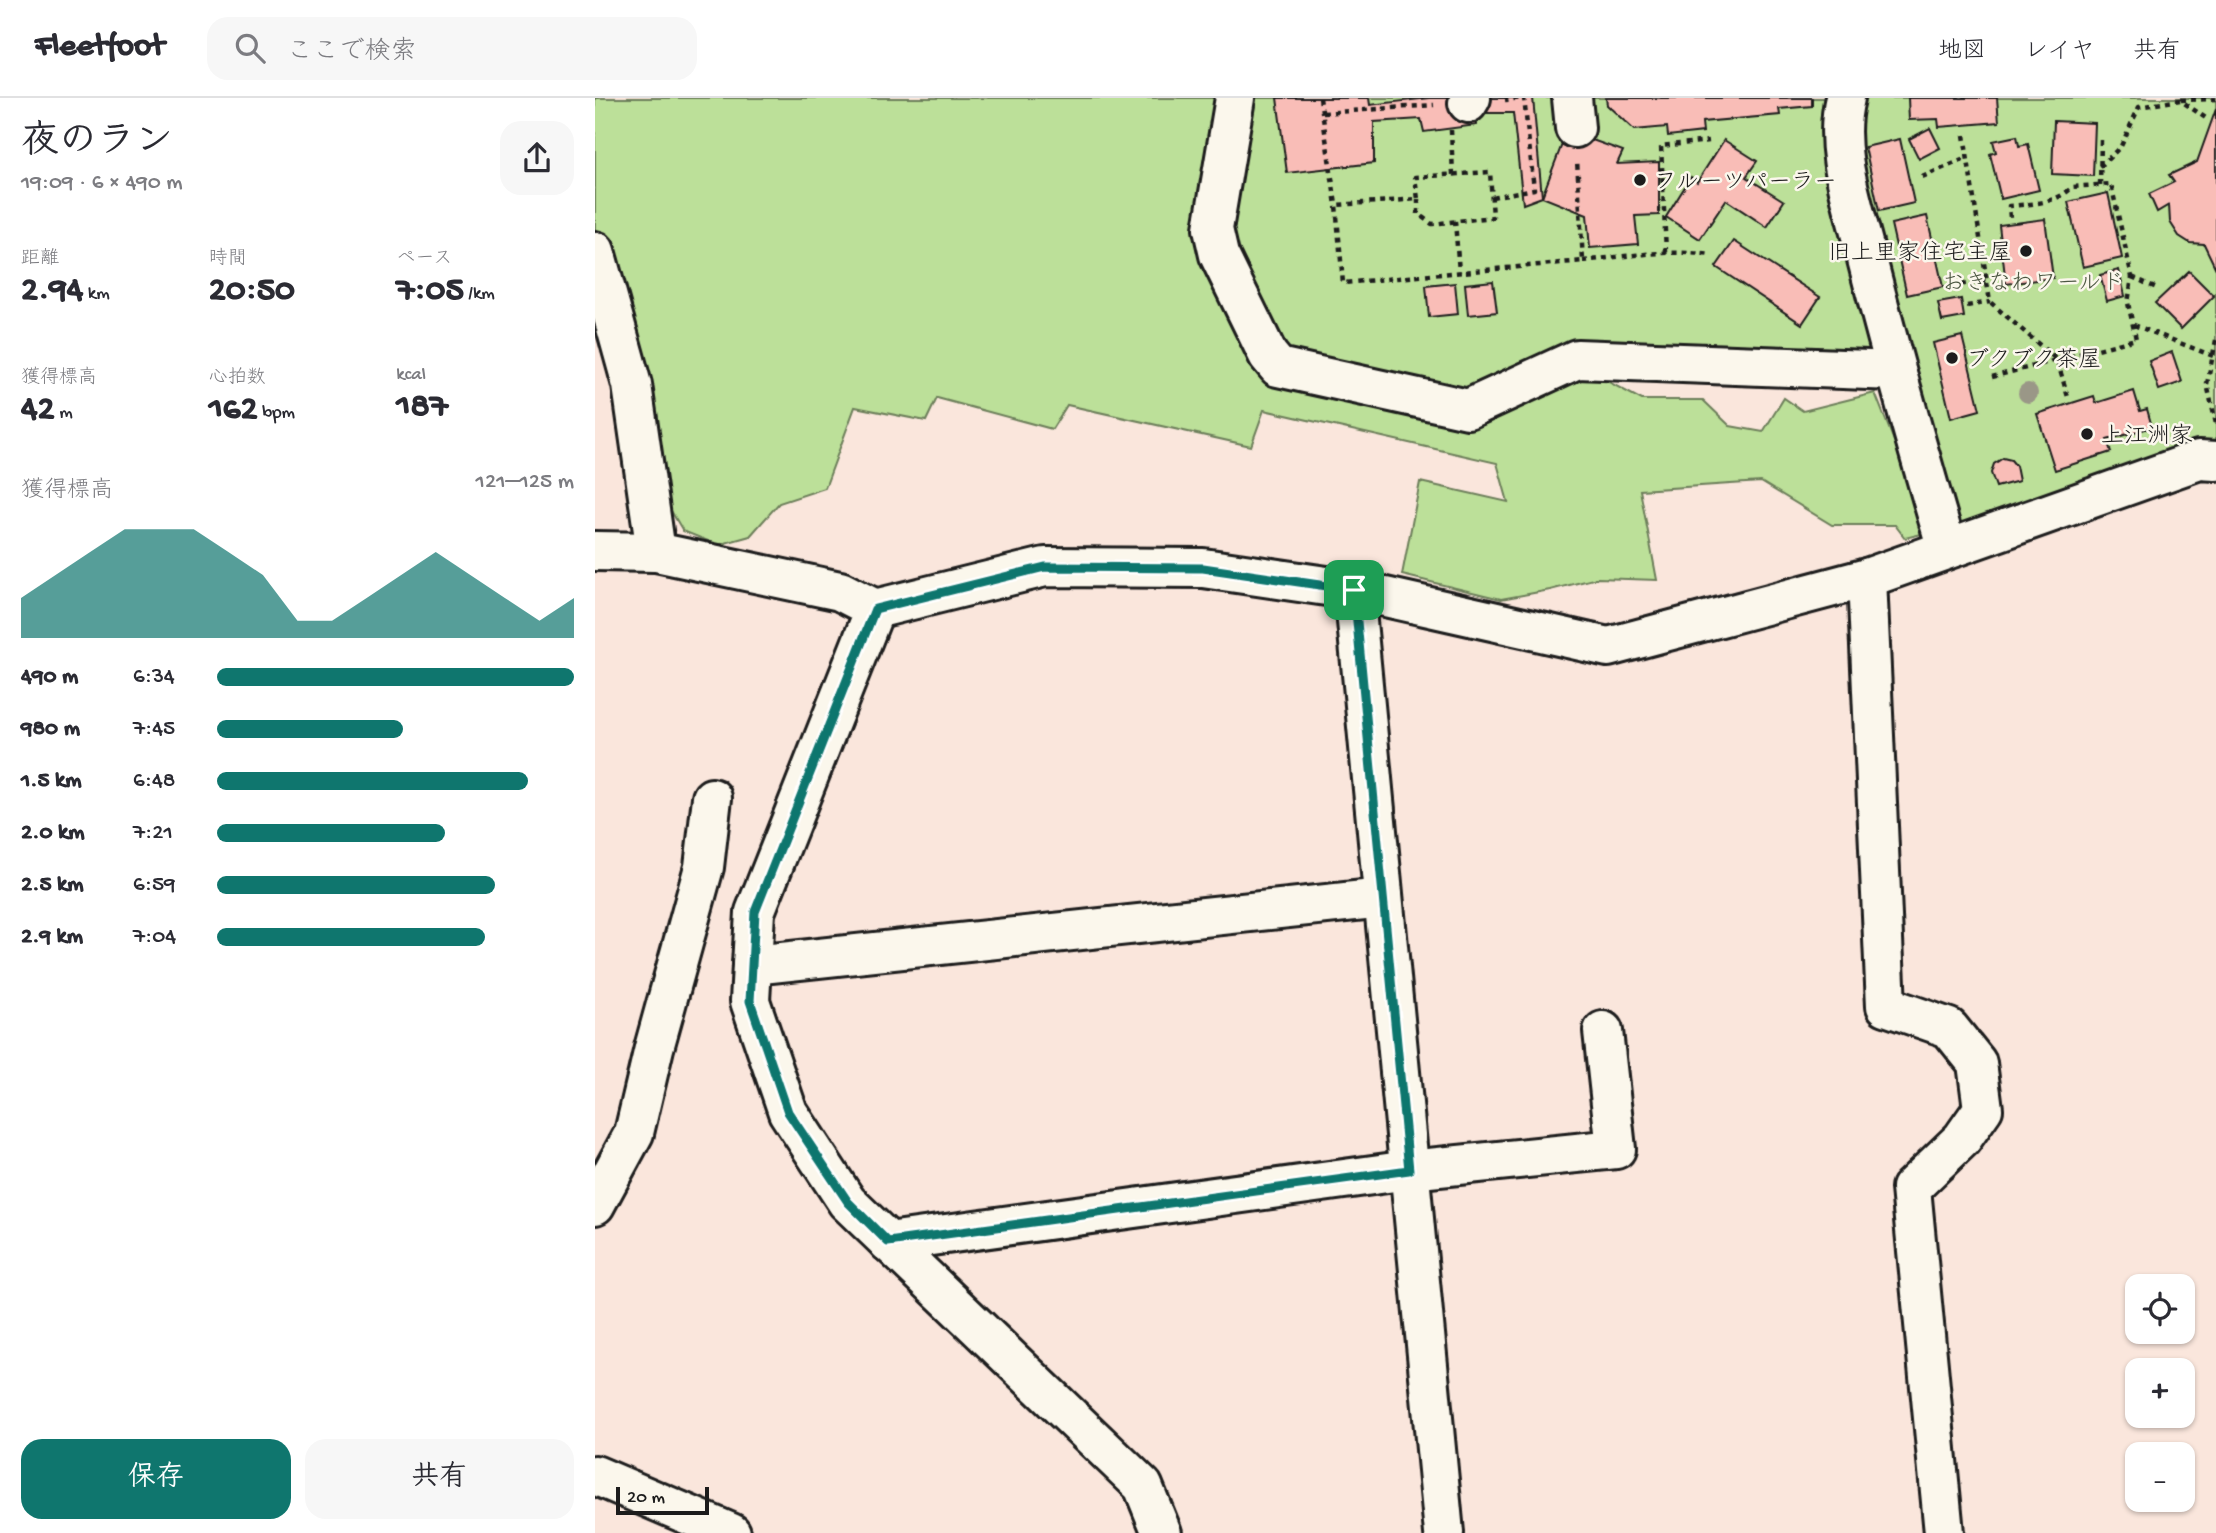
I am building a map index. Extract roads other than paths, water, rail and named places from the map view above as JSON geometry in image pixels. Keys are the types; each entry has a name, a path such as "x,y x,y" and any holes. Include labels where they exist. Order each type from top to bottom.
{"street":[{"path":"1235,98 1213,229 1219,255 1268,355 1278,367 1468,409 1577,359 1895,371"},
{"path":"1845,98 1842,112 1843,158 1895,371 1947,549"},
{"path":"595,251 632,386 656,552"},
{"path":"595,551 656,552 840,591 875,609 1045,567 1203,568 1354,590 1608,647 1867,578 2199,460 2216,461"},
{"path":"1867,578 1886,1006 1949,1028 1977,1063 1983,1109 1962,1139 1912,1188 1944,1533"},
{"path":"1354,590 1444,1533"},
{"path":"875,609 755,912 750,1001 788,1112 848,1202 1143,1486 1162,1533"},
{"path":"595,1205 633,1133 704,867 712,798"},
{"path":"752,965 1383,898"},
{"path":"888,1242 1409,1170 1616,1149 1603,1031"},
{"path":"595,1475 731,1533"}],"place":[{"name":"フルーツパーラー","path":"1640,180"},
{"name":"旧上里家住宅主屋","path":"2026,251"},
{"name":"ブクブク茶屋","path":"1952,358"},
{"name":"上江洲家","path":"2087,434"}],"park label":[{"name":"おきなわワールド","path":"2033,281"}]}
